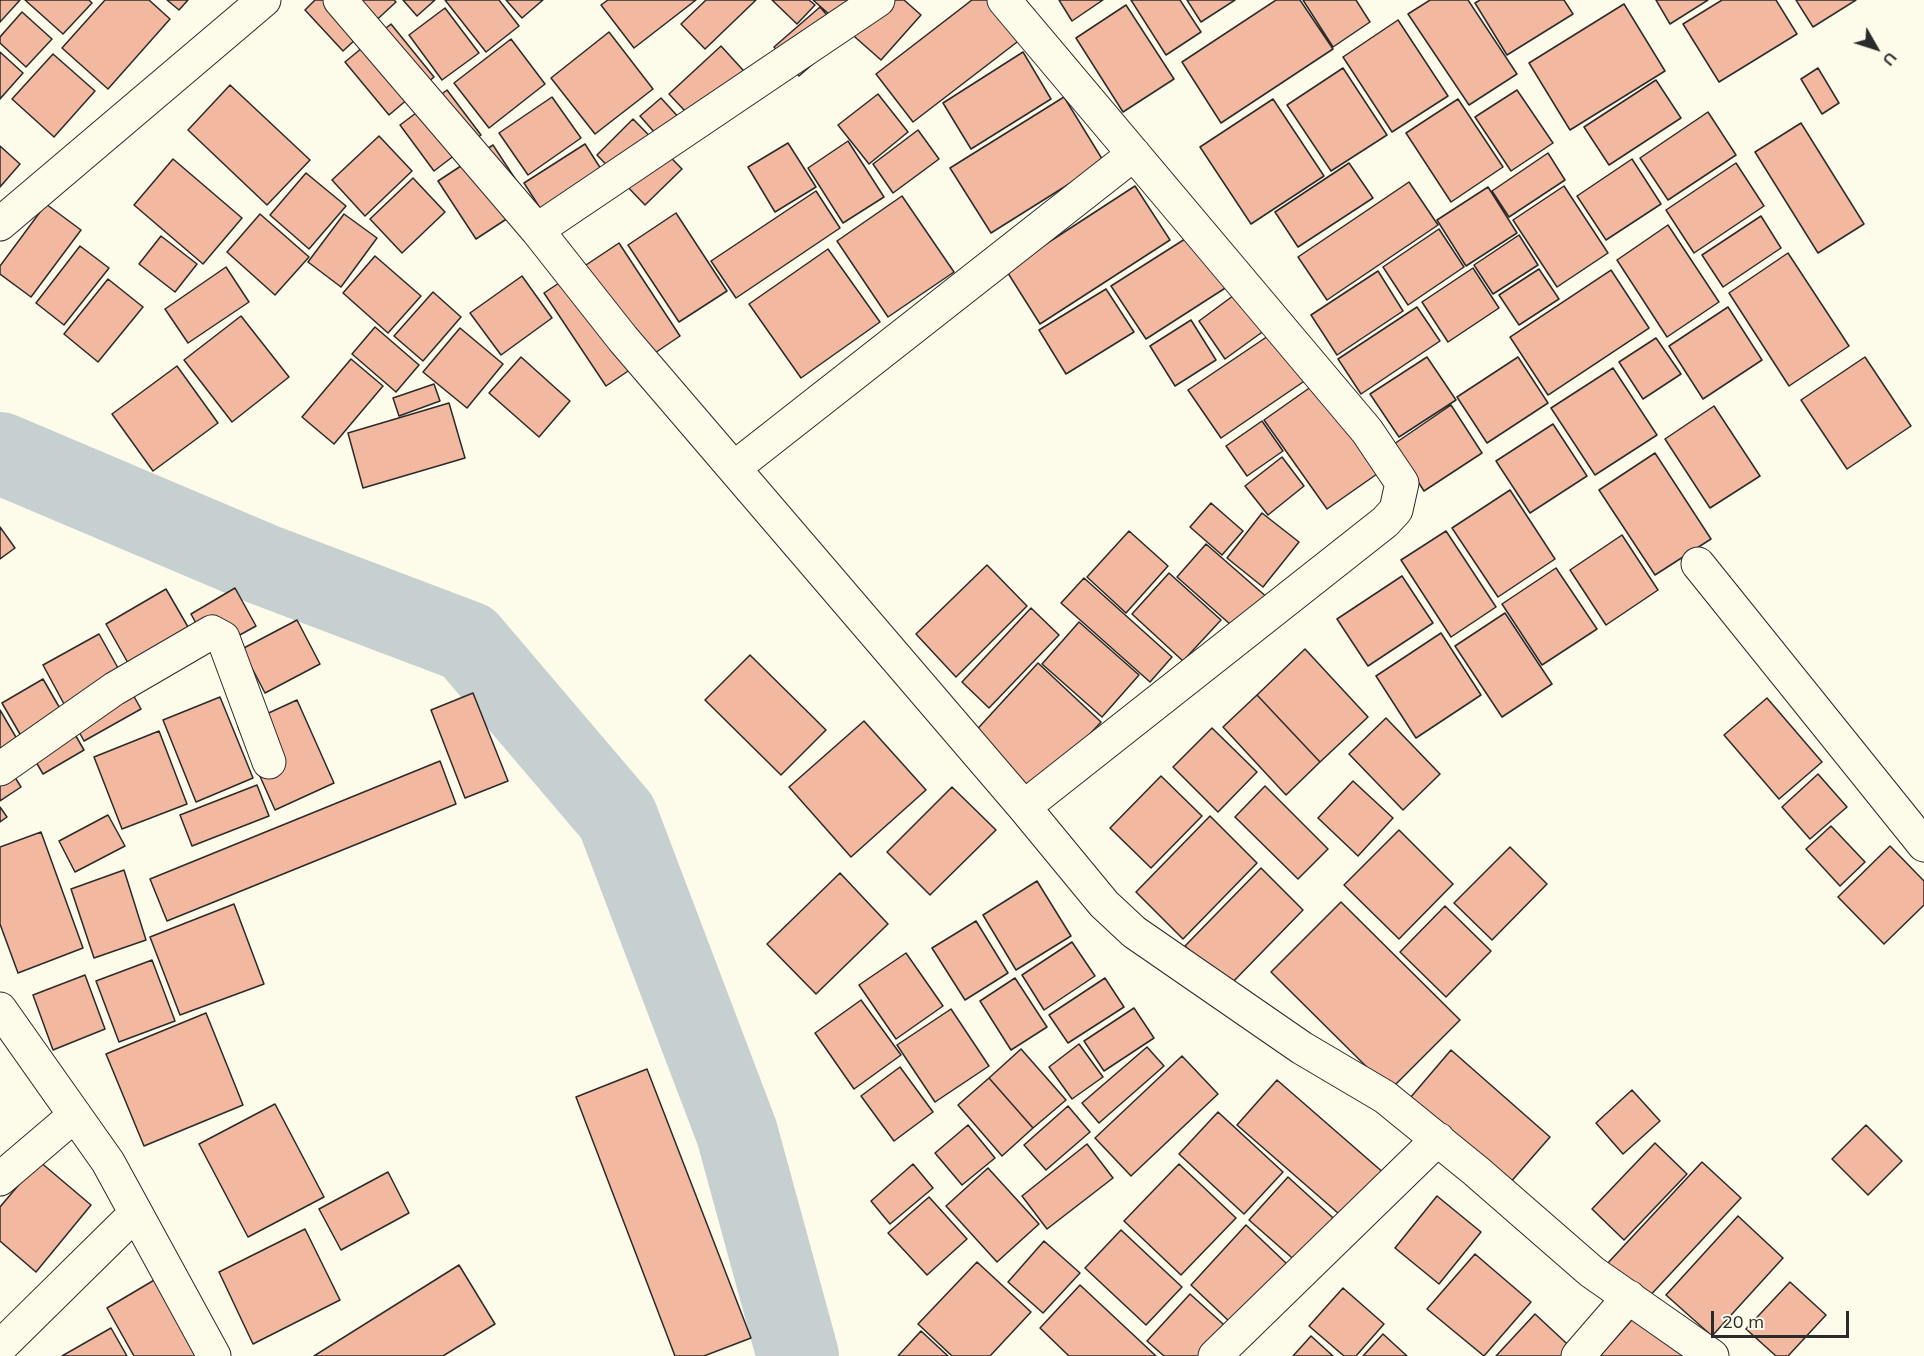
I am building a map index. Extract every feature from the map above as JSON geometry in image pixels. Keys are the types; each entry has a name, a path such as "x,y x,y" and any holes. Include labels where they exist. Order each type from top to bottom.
{"street":[{"path":"0,224 264,0"},
{"path":"340,0 537,230 623,339 1024,807 1104,904 1134,932 1302,1048 1385,1097 1438,1139 1593,1272 1712,1356"},
{"path":"537,230 878,0"},
{"path":"1005,0 1367,431 1402,483 1396,510 1385,522 1024,807"},
{"path":"734,468 1134,154"},
{"path":"1698,564 1924,845"},
{"path":"0,769 114,689 212,632 223,638 269,762"},
{"path":"0,1009 108,1162 214,1356"},
{"path":"0,1179 75,1115"},
{"path":"1215,1356 1438,1139"},
{"path":"0,1347 136,1213"},
{"path":"1578,1356 1629,1297"}],"building":[{"path":"0,0 20,0 0,22"},
{"path":"25,0 89,0 92,3 63,34"},
{"path":"105,0 149,0 170,19 108,89 62,48"},
{"path":"167,0 188,0 179,10"},
{"path":"315,0 394,0 396,2 343,51 305,10"},
{"path":"403,0 435,0 417,16"},
{"path":"445,0 499,0 519,26 486,52"},
{"path":"506,0 543,0 522,18"},
{"path":"608,0 696,0 634,48 601,5"},
{"path":"706,0 756,0 705,49 681,24"},
{"path":"772,0 809,0 815,5 797,24"},
{"path":"813,0 904,0 921,15 881,60"},
{"path":"972,0 991,0 1021,39 913,122 876,74"},
{"path":"1059,0 1103,0 1072,21"},
{"path":"1131,0 1180,0 1201,32 1166,55"},
{"path":"1187,0 1235,0 1201,22"},
{"path":"1276,0 1300,0 1333,49 1221,123 1182,62"},
{"path":"1303,0 1356,0 1370,22 1333,47"},
{"path":"1430,0 1468,0 1517,74 1469,105 1408,14"},
{"path":"1480,0 1564,0 1573,14 1507,55 1475,3"},
{"path":"1656,0 1708,0 1670,24"},
{"path":"1722,0 1776,0 1797,34 1719,82 1683,24"},
{"path":"1796,0 1856,0 1813,27"},
{"path":"1624,4 1665,71 1570,130 1529,63"},
{"path":"1126,5 1174,79 1123,112 1076,38"},
{"path":"820,7 845,36 799,76 774,47"},
{"path":"445,8 479,53 442,80 409,35"},
{"path":"22,12 52,39 26,67 0,43 0,37"},
{"path":"1398,20 1448,96 1392,132 1343,57"},
{"path":"391,24 434,77 389,115 345,62"},
{"path":"609,32 653,89 595,134 551,78"},
{"path":"511,39 545,84 489,128 454,83"},
{"path":"721,46 753,81 702,129 669,94"},
{"path":"0,52 23,73 0,99"},
{"path":"1023,52 1051,99 971,149 943,103"},
{"path":"53,54 95,91 54,137 12,99"},
{"path":"1343,68 1387,135 1331,171 1287,105"},
{"path":"1818,68 1839,103 1822,114 1801,79"},
{"path":"1656,80 1681,118 1609,165 1584,127"},
{"path":"230,85 310,160 267,205 188,130"},
{"path":"447,90 481,135 434,171 400,125"},
{"path":"1517,90 1553,143 1511,171 1475,117"},
{"path":"878,94 908,132 869,164 838,125"},
{"path":"552,97 581,138 528,175 499,133"},
{"path":"1064,97 1104,162 991,233 950,168"},
{"path":"661,98 692,132 671,151 640,116"},
{"path":"1273,99 1324,176 1251,224 1200,147"},
{"path":"1458,99 1503,167 1451,202 1406,133"},
{"path":"1708,112 1736,155 1668,200 1640,158"},
{"path":"633,119 682,169 645,205 597,155"},
{"path":"1801,123 1864,224 1818,253 1755,152"},
{"path":"918,130 939,159 893,193 873,164"},
{"path":"379,136 412,171 365,216 332,180"},
{"path":"848,141 884,197 843,223 808,168"},
{"path":"788,143 816,187 775,212 748,167"},
{"path":"585,144 617,194 556,233 524,183"},
{"path":"493,145 531,203 476,239 438,181"},
{"path":"0,146 20,164 0,187"},
{"path":"1548,153 1565,180 1509,217 1492,191"},
{"path":"173,159 242,218 203,264 134,205"},
{"path":"1632,159 1661,204 1606,240 1577,196"},
{"path":"1349,163 1373,198 1298,247 1275,212"},
{"path":"1736,163 1764,206 1694,253 1666,210"},
{"path":"306,173 346,206 309,249 270,215"},
{"path":"413,178 445,212 402,253 370,219"},
{"path":"1409,182 1438,225 1327,300 1298,257"},
{"path":"1135,186 1170,240 1040,324 1006,270"},
{"path":"1564,186 1608,253 1557,287 1513,220"},
{"path":"1488,187 1517,233 1466,266 1437,220"},
{"path":"816,191 840,228 736,298 711,261"},
{"path":"902,196 954,272 888,317 837,241"},
{"path":"46,204 81,230 31,297 0,274 0,266"},
{"path":"676,213 727,291 679,322 628,245"},
{"path":"260,214 309,257 275,295 227,252"},
{"path":"344,214 377,238 341,287 308,262"},
{"path":"1761,216 1781,248 1723,287 1702,255"},
{"path":"1668,225 1719,302 1667,337 1617,260"},
{"path":"1439,229 1464,267 1408,305 1383,267"},
{"path":"1196,232 1230,285 1146,339 1111,286"},
{"path":"1519,235 1538,265 1493,294 1474,265"},
{"path":"161,236 197,264 175,292 139,264"},
{"path":"619,243 680,336 606,386 544,293"},
{"path":"80,246 109,268 64,325 36,303"},
{"path":"828,249 880,322 801,378 749,304"},
{"path":"1788,253 1849,346 1789,386 1729,293"},
{"path":"375,256 421,296 388,333 343,293"},
{"path":"226,267 249,302 188,343 165,309"},
{"path":"1473,268 1499,308 1448,342 1422,302"},
{"path":"1539,269 1559,299 1519,325 1499,295"},
{"path":"1611,270 1649,328 1548,395 1510,337"},
{"path":"1378,271 1403,311 1337,355 1311,315"},
{"path":"522,276 552,318 501,355 470,313"},
{"path":"108,279 143,307 98,362 64,334"},
{"path":"1245,287 1272,325 1225,359 1199,321"},
{"path":"1106,289 1134,332 1066,374 1039,330"},
{"path":"433,292 461,317 423,361 394,336"},
{"path":"1417,307 1440,341 1361,394 1338,359"},
{"path":"1728,307 1762,360 1703,399 1669,346"},
{"path":"241,316 289,377 232,422 184,360"},
{"path":"1191,320 1216,360 1175,386 1150,346"},
{"path":"375,327 419,365 396,392 352,354"},
{"path":"460,328 503,364 467,408 423,372"},
{"path":"1274,332 1306,380 1221,438 1188,390"},
{"path":"1656,338 1681,374 1643,399 1619,362"},
{"path":"521,357 570,401 539,437 489,393"},
{"path":"1427,357 1456,400 1399,437 1370,394"},
{"path":"1518,357 1548,403 1487,443 1457,397"},
{"path":"1865,357 1911,426 1847,469 1801,400"},
{"path":"351,359 383,386 334,444 302,417"},
{"path":"177,366 218,423 153,471 112,414"},
{"path":"1613,368 1657,435 1595,475 1551,408"},
{"path":"434,384 440,401 399,416 393,398"},
{"path":"1315,384 1377,474 1327,509 1264,420"},
{"path":"449,403 465,458 363,488 348,433"},
{"path":"1451,405 1482,453 1424,491 1394,444"},
{"path":"1714,406 1760,476 1710,508 1665,439"},
{"path":"1262,421 1283,451 1247,476 1226,446"},
{"path":"1553,424 1587,476 1530,513 1496,461"},
{"path":"1655,453 1711,539 1655,575 1599,490"},
{"path":"1282,457 1304,486 1268,515 1245,486"},
{"path":"1510,490 1555,559 1498,597 1452,528"},
{"path":"1211,503 1243,531 1222,555 1190,527"},
{"path":"1262,513 1299,542 1263,587 1227,558"},
{"path":"0,527 15,548 0,559"},
{"path":"1129,531 1168,566 1126,613 1087,577"},
{"path":"1446,531 1496,607 1451,637 1401,560"},
{"path":"1622,535 1658,590 1606,625 1570,570"},
{"path":"1206,544 1269,599 1240,633 1177,577"},
{"path":"987,565 1027,606 956,677 916,634"},
{"path":"1556,568 1597,629 1542,665 1502,604"},
{"path":"1169,573 1221,620 1183,661 1132,614"},
{"path":"1402,576 1433,623 1368,666 1337,619"},
{"path":"1084,578 1172,657 1150,682 1061,603"},
{"path":"235,588 256,626 211,651 191,614"},
{"path":"166,589 202,651 141,686 106,624"},
{"path":"1031,608 1059,635 989,708 962,682"},
{"path":"1505,613 1552,684 1502,717 1455,646"},
{"path":"297,620 320,664 265,693 242,649"},
{"path":"1079,622 1139,675 1102,717 1042,664"},
{"path":"1441,633 1481,695 1416,738 1376,676"},
{"path":"99,634 141,709 84,741 43,665"},
{"path":"1305,649 1368,717 1320,762 1257,695"},
{"path":"750,655 826,730 781,775 705,700"},
{"path":"1038,663 1101,722 1033,796 970,737"},
{"path":"43,679 84,750 43,774 2,703"},
{"path":"473,693 508,781 465,798 431,710"},
{"path":"1257,695 1320,762 1286,795 1223,727"},
{"path":"220,697 253,778 196,802 163,720"},
{"path":"1767,698 1822,762 1779,799 1724,735"},
{"path":"297,700 334,783 275,810 238,727"},
{"path":"0,710 17,739 0,749"},
{"path":"1386,718 1440,774 1403,810 1349,754"},
{"path":"864,721 926,790 851,857 789,787"},
{"path":"1212,728 1257,772 1218,812 1173,767"},
{"path":"159,731 187,804 122,829 94,757"},
{"path":"0,753 21,787 0,801"},
{"path":"440,761 456,804 167,921 150,879"},
{"path":"1818,774 1847,807 1810,839 1782,807"},
{"path":"1161,776 1202,816 1151,868 1110,828"},
{"path":"1353,781 1393,818 1358,856 1318,818"},
{"path":"257,785 269,816 192,846 180,815"},
{"path":"1265,786 1328,849 1298,879 1235,817"},
{"path":"952,787 996,830 930,895 887,852"},
{"path":"0,807 7,817 0,822"},
{"path":"108,815 125,846 75,872 59,841"},
{"path":"1210,816 1257,863 1183,939 1136,892"},
{"path":"1831,826 1865,862 1840,886 1806,849"},
{"path":"1399,830 1453,884 1399,939 1344,885"},
{"path":"41,832 83,948 18,973 0,924 0,847"},
{"path":"1890,846 1924,881 1924,905 1884,944 1838,897"},
{"path":"1510,847 1547,884 1492,940 1454,903"},
{"path":"1261,868 1303,910 1227,988 1185,946"},
{"path":"124,870 146,940 94,958 71,889"},
{"path":"840,873 888,924 816,994 767,944"},
{"path":"1037,881 1071,936 1016,970 983,915"},
{"path":"1341,902 1460,1020 1390,1090 1271,972"},
{"path":"234,904 264,984 180,1015 150,937"},
{"path":"1445,906 1491,951 1446,997 1400,952"},
{"path":"976,921 1008,973 965,1000 932,948"},
{"path":"1072,942 1095,976 1044,1010 1022,975"},
{"path":"906,953 943,1006 896,1039 859,985"},
{"path":"152,960 175,1021 119,1042 96,981"},
{"path":"85,975 105,1029 53,1050 33,995"},
{"path":"1015,978 1047,1027 1011,1050 980,1001"},
{"path":"1105,978 1124,1007 1068,1043 1049,1015"},
{"path":"861,1000 901,1055 854,1089 815,1033"},
{"path":"1134,1008 1154,1038 1104,1071 1084,1041"},
{"path":"951,1009 989,1066 935,1102 897,1045"},
{"path":"206,1013 243,1105 144,1146 106,1054"},
{"path":"1079,1044 1103,1077 1072,1099 1049,1067"},
{"path":"1147,1047 1164,1066 1099,1123 1082,1103"},
{"path":"1021,1049 1066,1100 1033,1128 989,1078"},
{"path":"1451,1050 1550,1137 1509,1184 1410,1098"},
{"path":"1182,1056 1218,1094 1131,1176 1095,1138"},
{"path":"900,1067 933,1112 894,1141 861,1096"},
{"path":"647,1069 751,1338 704,1356 675,1356 576,1097"},
{"path":"989,1078 1033,1128 1002,1156 958,1105"},
{"path":"1277,1080 1393,1181 1354,1227 1237,1125"},
{"path":"1632,1090 1660,1121 1623,1154 1596,1123"},
{"path":"275,1104 324,1197 248,1237 199,1144"},
{"path":"1068,1106 1090,1132 1046,1170 1024,1145"},
{"path":"1218,1112 1283,1172 1244,1214 1179,1154"},
{"path":"968,1125 995,1158 962,1185 935,1153"},
{"path":"1866,1125 1902,1161 1868,1195 1832,1159"},
{"path":"1655,1143 1687,1174 1624,1240 1592,1209"},
{"path":"1087,1144 1113,1178 1047,1229 1022,1196"},
{"path":"39,1161 91,1205 36,1272 0,1241 0,1207"},
{"path":"1702,1162 1741,1198 1645,1301 1606,1265"},
{"path":"913,1164 933,1188 890,1224 871,1201"},
{"path":"1179,1164 1236,1218 1181,1275 1124,1221"},
{"path":"988,1168 1039,1224 997,1262 946,1206"},
{"path":"388,1172 409,1213 341,1250 319,1209"},
{"path":"1288,1177 1353,1236 1315,1278 1249,1220"},
{"path":"1437,1196 1481,1232 1439,1284 1395,1248"},
{"path":"929,1197 967,1239 927,1275 888,1233"},
{"path":"1738,1216 1783,1258 1712,1336 1666,1295"},
{"path":"1246,1225 1307,1283 1252,1343 1191,1285"},
{"path":"305,1229 340,1300 253,1344 219,1272"},
{"path":"1121,1230 1182,1287 1146,1325 1085,1268"},
{"path":"1044,1241 1080,1273 1043,1313 1008,1282"},
{"path":"1475,1254 1531,1302 1484,1356 1427,1309"},
{"path":"977,1262 1031,1312 990,1356 952,1356 918,1324"},
{"path":"459,1265 495,1324 443,1356 314,1356"},
{"path":"156,1279 199,1356 134,1356 107,1308"},
{"path":"1790,1282 1826,1315 1788,1356 1776,1356 1746,1329"},
{"path":"1080,1285 1156,1356 1069,1356 1040,1328"},
{"path":"1343,1288 1384,1324 1356,1356 1344,1356 1309,1326"},
{"path":"1190,1294 1244,1343 1233,1356 1164,1356 1147,1341"},
{"path":"1535,1314 1578,1354 1576,1356 1496,1356"},
{"path":"1637,1314 1683,1356 1600,1356"},
{"path":"111,1328 127,1356 62,1356"},
{"path":"921,1331 948,1356 898,1356"},
{"path":"1383,1334 1407,1356 1363,1356"},
{"path":"1311,1336 1333,1356 1293,1356"}],"waterway":[{"path":"0,453 262,564 468,642 617,817 737,1133 798,1356"}]}
